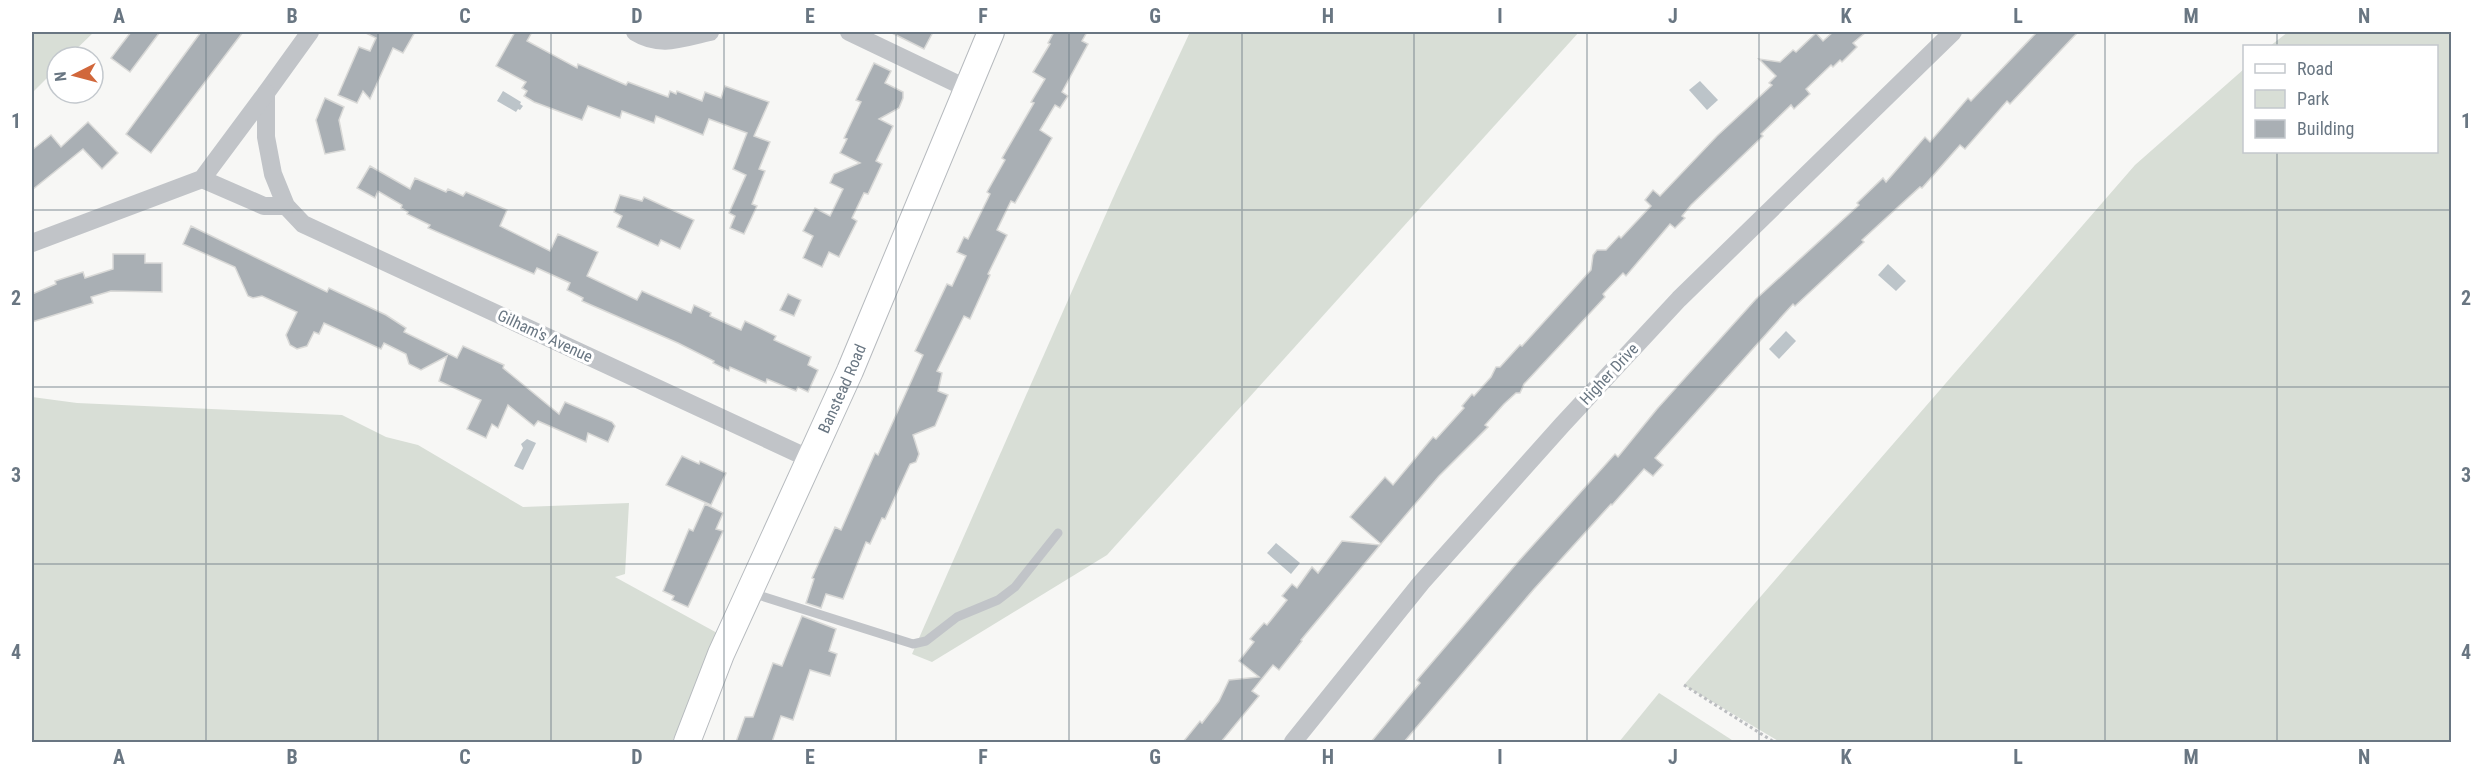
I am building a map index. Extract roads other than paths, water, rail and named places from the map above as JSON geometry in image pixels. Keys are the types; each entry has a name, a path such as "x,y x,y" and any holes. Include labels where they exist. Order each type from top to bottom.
{"street":[{"path":"32,243 202,179 310,32"},
{"path":"635,32 646,39 666,42 710,32"},
{"path":"849,32 966,88"},
{"name":"Banstead Road","path":"687,742 721,654 859,349 991,32"},
{"name":"Higher Drive","path":"1293,742 1421,583 1679,299 1953,32"},
{"name":"Gilham's Avenue","path":"266,93 266,137 273,174 286,206 303,224 810,459"},
{"path":"202,179 264,206 286,206"}],"lane":[{"path":"750,592 913,644 926,641 957,617 998,600 1015,587 1058,533"}]}
